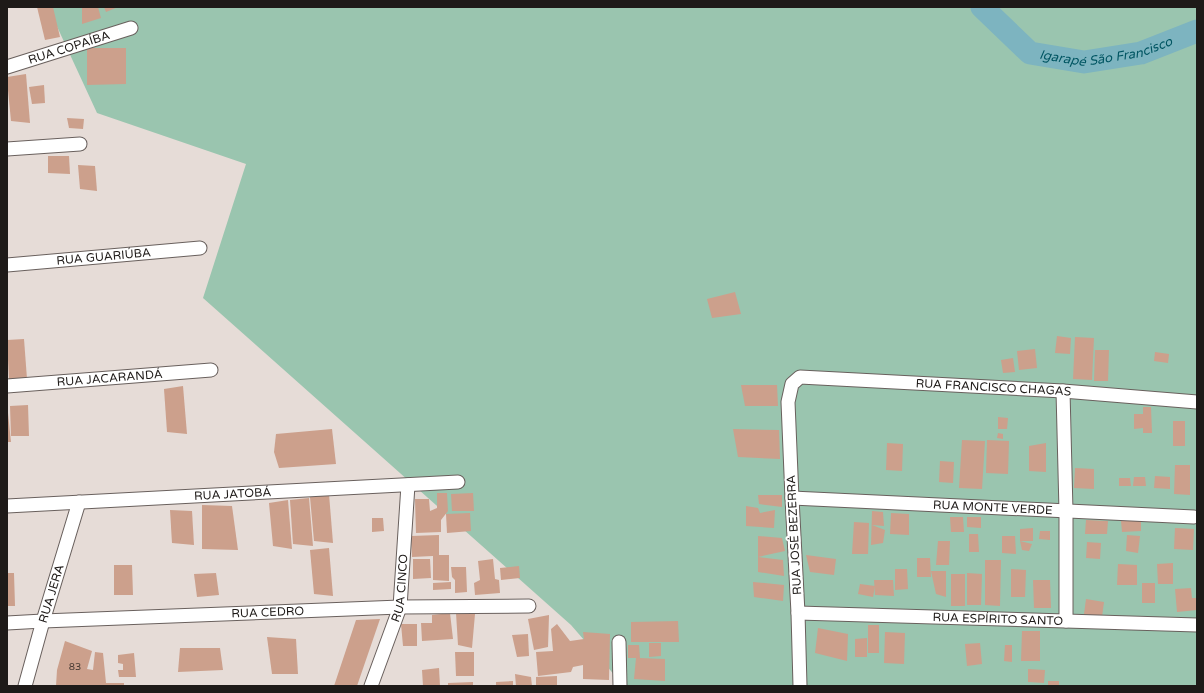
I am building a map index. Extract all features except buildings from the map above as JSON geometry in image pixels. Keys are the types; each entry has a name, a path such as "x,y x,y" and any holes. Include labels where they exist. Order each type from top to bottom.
{"street":[{"name":"RUA COPAÍBA","path":"7,67 131,28"},
{"path":"7,149 80,144"},
{"name":"RUA GUARIÚBA","path":"7,265 200,248"},
{"name":"RUA JACARANDÁ","path":"7,386 212,370"},
{"name":"RUA FRANCISCO CHAGAS","path":"792,384 800,377 1063,391 1197,402"},
{"name":"RUA JOSÉ BEZERRA","path":"792,384 788,402 800,686"},
{"path":"1063,391 1066,511 1066,621"},
{"name":"RUA JATOBÁ","path":"7,506 458,482"},
{"name":"RUA CINCO","path":"371,686 400,608 408,485"},
{"name":"RUA MONTE VERDE","path":"792,498 1194,517"},
{"name":"RUA JERA","path":"25,686 79,502"},
{"name":"RUA CEDRO","path":"7,624 43,621 400,608 529,606"},
{"name":"RUA ESPÍRITO SANTO","path":"798,613 1197,625"},
{"path":"618,642 620,686"}],"green space":[{"path":"48,7 1197,7 1197,686 624,686 571,625 203,298 246,164 97,113"}],"waterway":[{"name":"Igarapé São Francisco","path":"982,7 1030,53 1084,62 1141,53 1197,31"}]}
